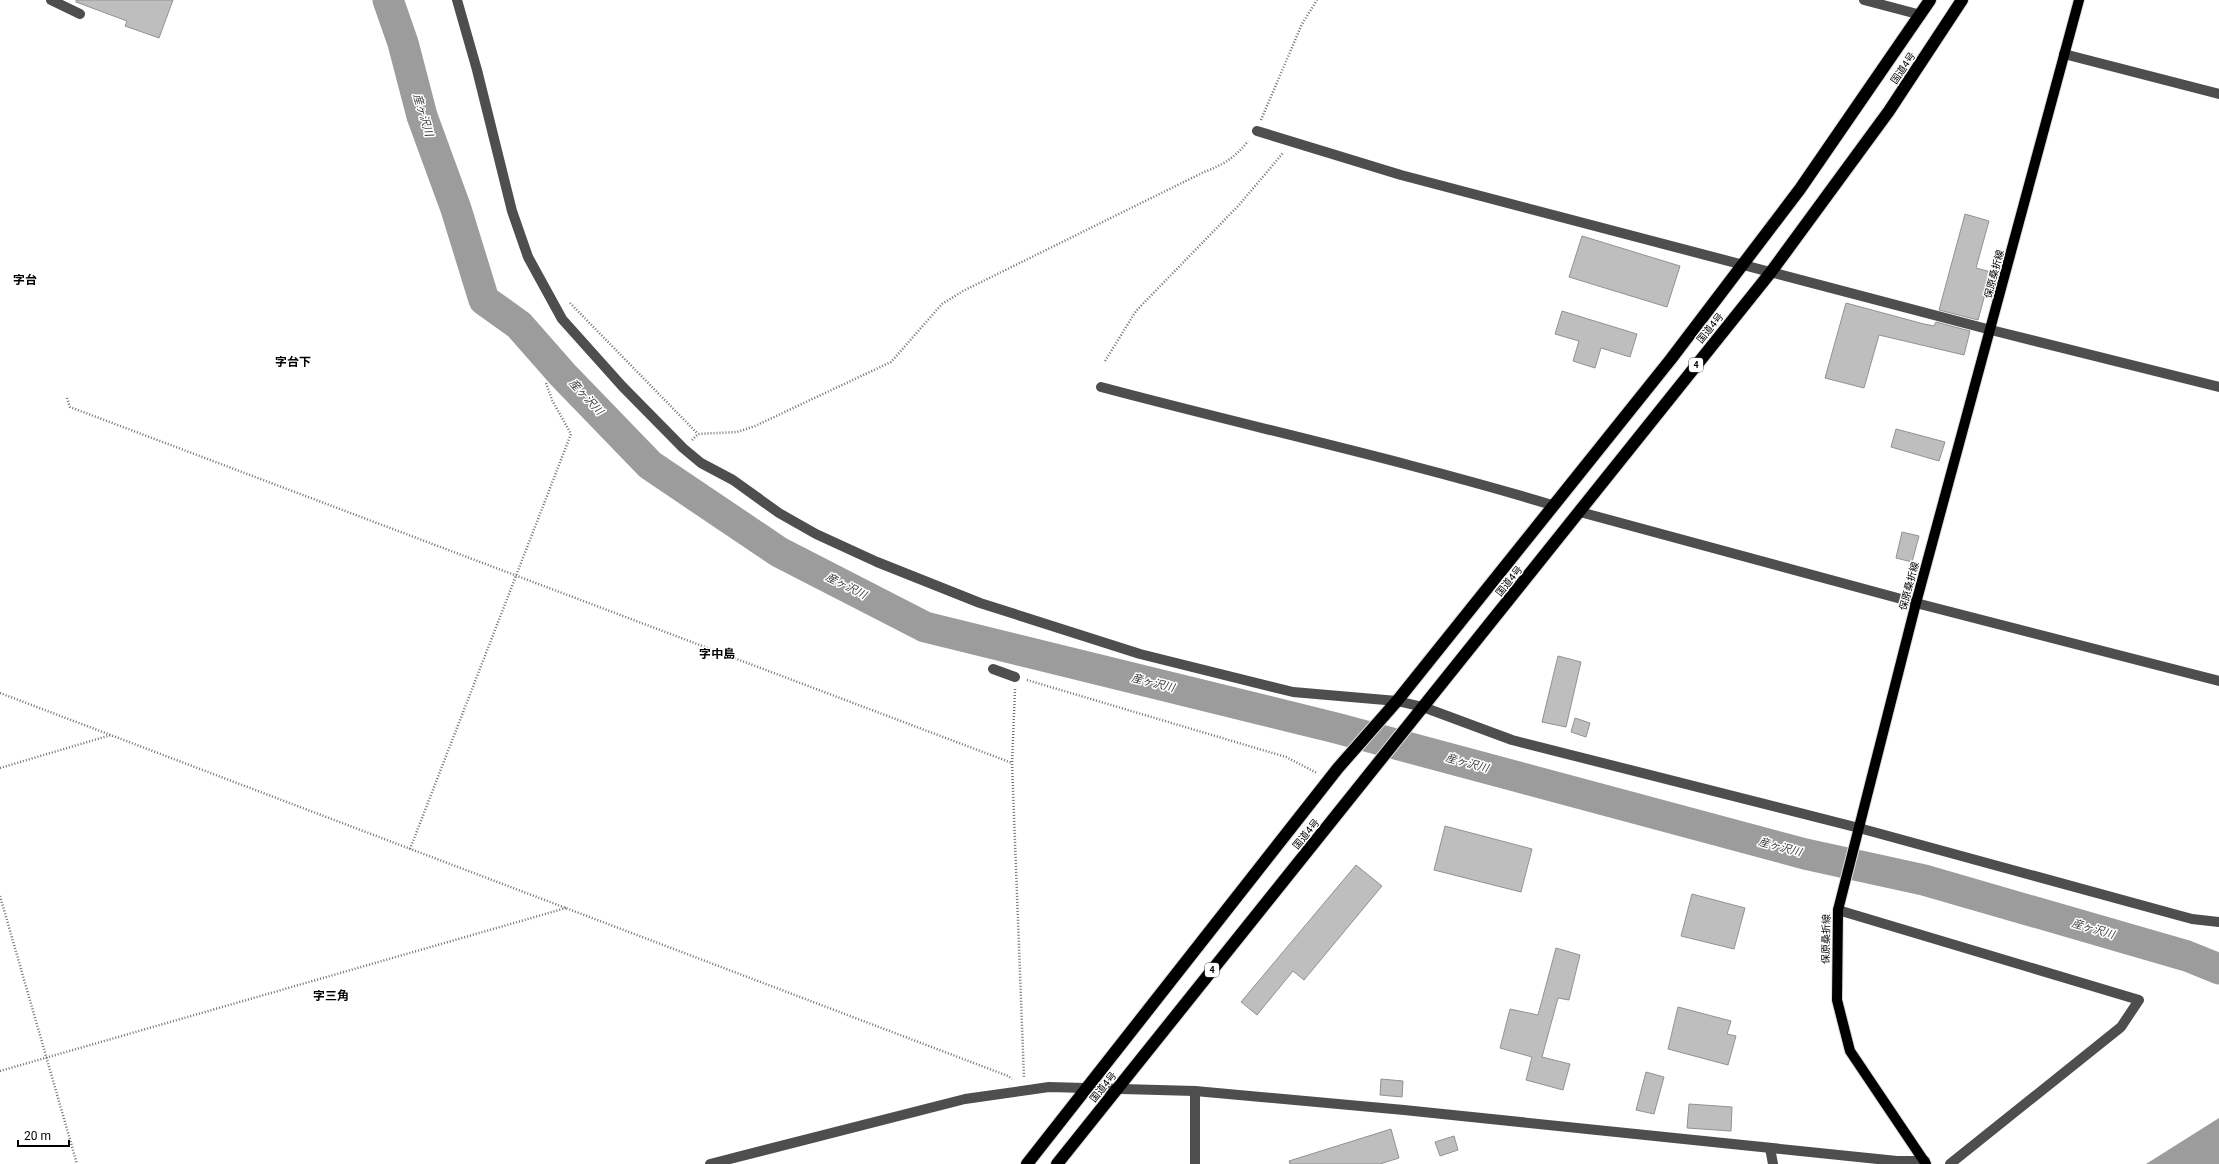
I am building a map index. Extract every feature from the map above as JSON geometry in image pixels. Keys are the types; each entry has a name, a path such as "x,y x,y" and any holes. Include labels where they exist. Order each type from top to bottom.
{"highway":[{"name":"国道4号","path":"1027,1164 1338,768 1393,704 1671,359 1845,126 1930,0"},
{"name":"国道4号","path":"1056,1164 1771,272 1889,111 1962,0"}],"main road":[{"name":"保原桑折線","path":"1926,1163 1850,1051 1837,1000 1838,910 1916,603 2079,0"}],"street":[{"path":"52,0 80,14"},
{"path":"457,0 477,70 498,161 528,257 562,319 622,386 683,448 701,463 732,480 779,513 816,534 878,562 980,603 1140,654 1274,689 1423,707 1512,740 2192,919 2219,922"},
{"path":"1864,0 1921,15"},
{"path":"2064,54 2219,94"},
{"path":"1256,131 1401,175 1991,330 2219,388"},
{"path":"1101,387 1187,410 1312,439 1552,505"},
{"path":"1580,512 1916,603 2219,681"},
{"path":"992,669 1015,676"},
{"path":"1838,910 2139,1000 2121,1027 1950,1164"},
{"path":"710,1164 965,1099 1024,1090 1088,1088 1195,1091 1404,1110 1926,1163"},
{"path":"1195,1091 1195,1164"},
{"path":"1770,1148 1773,1164"}],"path":[{"path":"683,448 698,434 737,432 755,426 891,362 942,304 963,291 1204,172 1224,165 1240,151 1256,131 1302,24 1317,0"},
{"path":"1105,361 1136,311 1238,205 1292,142"},
{"path":"566,299 698,434"},
{"path":"410,849 571,434 552,400 546,382"},
{"path":"67,398 70,407 1012,763"},
{"path":"1024,1090 1012,763 1015,676 1286,757 1330,780"},
{"path":"0,693 1008,1076 1024,1090"},
{"path":"0,768 111,735"},
{"path":"0,896 77,1164"},
{"path":"0,1071 566,908"}],"shaded area":[{"path":"2219,1118 2219,1164 2146,1164"}],"building":[{"path":"76,0 173,0 159,38 125,26 127,21 76,2"},
{"path":"1965,214 1989,221 1976,268 1991,272 1978,320 1939,310"},
{"path":"1582,236 1680,266 1667,307 1569,277"},
{"path":"1846,303 1924,324 1934,326 1936,322 1970,331 1964,355 1879,335 1864,388 1825,378"},
{"path":"1562,311 1637,334 1630,357 1601,348 1595,368 1573,361 1579,341 1555,334"},
{"path":"1896,429 1945,442 1939,461 1891,447"},
{"path":"1902,532 1919,536 1912,562 1896,558"},
{"path":"1558,656 1581,662 1566,727 1542,722"},
{"path":"1575,718 1590,723 1586,737 1571,732"},
{"path":"1445,826 1532,849 1521,892 1434,870"},
{"path":"1356,865 1382,886 1304,980 1293,971 1257,1015 1241,1002"},
{"path":"1692,894 1745,908 1734,949 1681,936"},
{"path":"1556,948 1580,955 1569,1000 1558,998 1542,1057 1570,1064 1563,1090 1526,1080 1532,1057 1500,1048 1510,1009 1538,1015"},
{"path":"1678,1007 1731,1021 1727,1034 1736,1036 1728,1065 1668,1049"},
{"path":"1646,1072 1664,1077 1654,1114 1636,1110"},
{"path":"1381,1079 1403,1081 1402,1097 1380,1095"},
{"path":"1689,1104 1732,1107 1731,1131 1687,1128"},
{"path":"1391,1129 1399,1158 1380,1164 1290,1164 1289,1161"},
{"path":"1454,1136 1458,1150 1440,1156 1435,1142"}],"waterway":[{"name":"産ヶ沢川","path":"388,0 403,43 422,116 456,209 484,300 519,325 563,375 650,465 779,552 925,627 1336,728 1805,854 1924,880 2187,956 2219,969"}],"district":[{"name":"字台","path":"25,280"},
{"name":"字台下","path":"293,362"},
{"name":"字中島","path":"717,654"},
{"name":"字三角","path":"331,996"}]}
